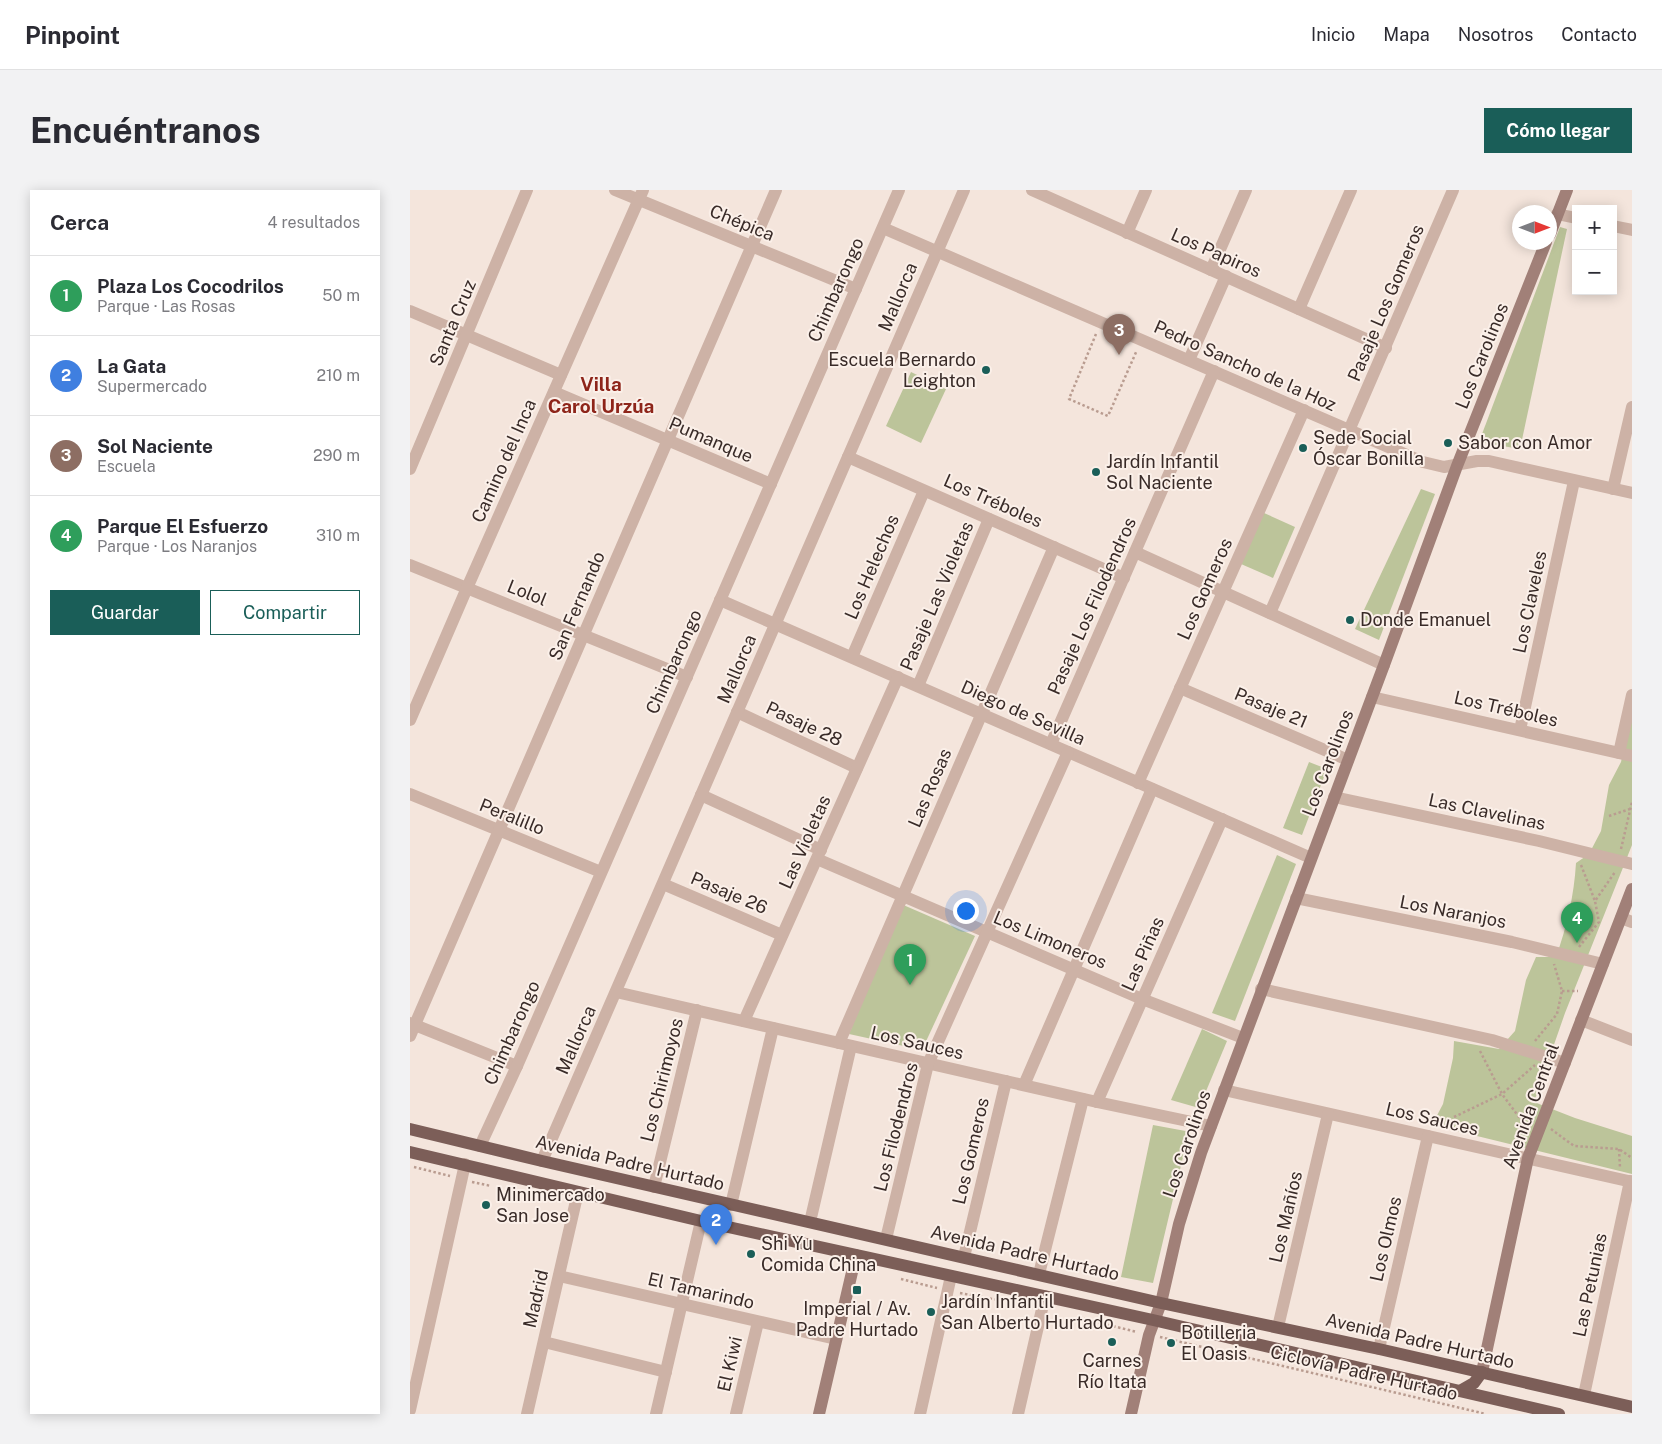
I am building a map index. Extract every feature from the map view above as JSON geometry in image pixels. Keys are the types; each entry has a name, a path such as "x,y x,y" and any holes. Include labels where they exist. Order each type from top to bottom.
{"main road":[{"name":"Avenida Padre Hurtado","path":"410,1130 731,1205 886,1238 1160,1303 1379,1349 1632,1407"},
{"path":"410,1152 578,1192 1153,1320 1559,1414"},
{"path":"1460,1391 1474,1383 1482,1372"}],"street":[{"name":"Santa Cruz","path":"410,469 528,190"},
{"name":"Chépica","path":"615,190 641,195 752,246 856,289"},
{"name":"San Fernando","path":"412,1028 776,190"},
{"name":"Chimbarongo","path":"480,1146 517,1066 899,190"},
{"name":"Mallorca","path":"542,1161 964,190"},
{"name":"Los Papiros","path":"1032,190 1386,348"},
{"path":"1127,233 1146,190"},
{"path":"1211,270 1246,190"},
{"name":"Pasaje Los Gomeros","path":"1350,431 1454,190"},
{"path":"1567,190 1557,214 1572,217"},
{"path":"1299,309 1346,192"},
{"name":"Camino del Inca","path":"410,720 641,195"},
{"path":"1617,227 1632,230"},
{"name":"Pedro Sancho de la Hoz","path":"882,228 1423,462 1444,467 1488,461 1632,493"},
{"name":"Los Carolinos","path":"1131,1414 1149,1335 1160,1303 1189,1186 1210,1126 1457,466 1543,250"},
{"path":"1189,360 1226,276"},
{"path":"410,311 561,375"},
{"name":"Pasaje Los Filodendros","path":"1051,744 1214,371"},
{"name":"Pumanque","path":"554,392 771,484"},
{"path":"1613,490 1632,407"},
{"name":"Los Gomeros","path":"1138,783 1304,410"},
{"path":"1270,613 1350,431"},
{"name":"Los Tréboles","path":"848,457 1124,578"},
{"name":"Los Claveles","path":"1520,730 1574,481"},
{"name":"Los Helechos","path":"852,657 924,491"},
{"name":"Pasaje Las Violetas","path":"918,686 989,519"},
{"name":"Las Rosas","path":"810,1222 845,1044 903,896 1054,547"},
{"path":"1135,552 1384,665"},
{"name":"Lolol","path":"410,565 687,677"},
{"name":"Diego de Sevilla","path":"720,600 1311,858"},
{"name":"Las Violetas","path":"744,1021 898,677"},
{"name":"Pasaje 21","path":"1180,688 1348,760"},
{"path":"1619,753 1632,695"},
{"name":"Los Tréboles","path":"1372,696 1632,756"},
{"name":"Pasaje 28","path":"737,712 857,768"},
{"name":"Los Filodendros","path":"886,1238 928,1064 1068,752"},
{"path":"1024,1085 1152,789"},
{"name":"Peralillo","path":"410,794 602,872"},
{"name":"Los Limoneros","path":"701,795 903,896 1142,999 1243,1038"},
{"name":"Las Clavelinas","path":"1334,797 1622,861"},
{"name":"Las Piñas","path":"1097,1102 1222,819"},
{"name":"Pasaje 26","path":"663,884 782,935"},
{"name":"Avenida Central","path":"1482,1372 1528,1158 1603,964 1626,920 1632,889"},
{"name":"Los Naranjos","path":"1296,898 1550,950 1603,964"},
{"path":"1261,989 1492,1040 1565,1063"},
{"name":"Los Sauces","path":"616,992 1083,1099 1210,1126"},
{"name":"Los Chirimoyos","path":"654,1187 697,1010"},
{"path":"1581,1020 1632,1040"},
{"path":"412,1028 517,1066"},
{"path":"731,1205 773,1028"},
{"name":"Los Gomeros","path":"964,1257 1006,1081"},
{"name":"Los Sauces","path":"1224,1090 1627,1181"},
{"path":"1039,1274 1083,1099"},
{"name":"Los Mañíos","path":"1278,1327 1328,1114"},
{"name":"Los Olmos","path":"1379,1349 1428,1136"},
{"path":"410,1410 465,1164"},
{"name":"Las Petunias","path":"1584,1395 1627,1181"},
{"name":"Madrid","path":"531,1413 544,1342 578,1192"},
{"path":"656,1414 702,1220"},
{"path":"819,1414 856,1254"},
{"name":"El Tamarindo","path":"559,1276 836,1339"},
{"path":"920,1414 951,1276"},
{"path":"1018,1414 1045,1296"},
{"name":"El Kiwi","path":"736,1414 758,1322"},
{"path":"544,1342 666,1372"}],"path":[{"path":"1101,322 1069,399 1077,403 1108,416 1142,340"},
{"path":"1595,901 1622,861 1621,848 1632,802"},
{"path":"1609,816 1630,809"},
{"path":"1571,956 1599,922 1595,901 1582,870 1579,851"},
{"path":"1527,1051 1557,1014 1562,991 1550,950"},
{"path":"1472,1036 1502,1094 1535,1140"},
{"path":"1454,1117 1502,1094 1545,1056"},
{"path":"1542,1122 1574,1146 1619,1149 1632,1158"},
{"path":"1619,1149 1627,1181"},
{"name":"Ciclovía Padre Hurtado","path":"1149,1335 1486,1414"}],"green space":[{"path":"1560,227 1567,229 1520,449 1479,442 1551,250 1557,250 1557,235"},
{"path":"911,372 946,389 921,443 886,426"},
{"path":"1421,489 1435,494 1379,640 1355,629"},
{"path":"1264,513 1295,527 1273,578 1241,564"},
{"path":"1632,710 1632,845 1565,1013 1534,1102 1575,1118 1632,1136 1632,1174 1432,1125 1443,1104 1453,1058 1454,1041 1499,1049 1515,1031 1526,980 1536,957 1556,957 1569,911 1576,863 1589,854 1601,831 1609,785 1621,762"},
{"path":"1309,762 1327,769 1302,835 1283,828"},
{"path":"1277,855 1296,864 1235,1021 1212,1013"},
{"path":"901,904 975,936 922,1050 849,1034"},
{"path":"1202,1029 1227,1041 1199,1108 1171,1100"},
{"path":"1153,1125 1191,1132 1183,1157 1153,1283 1121,1277"}],"place":[{"name":"Sol Naciente","path":"1119,355"},
{"name":"Escuela Bernardo Leighton","path":"986,370"},
{"name":"Sabor con Amor","path":"1448,443"},
{"name":"Sede Social Óscar Bonilla","path":"1303,448"},
{"name":"Jardín Infantil Sol Naciente","path":"1096,472"},
{"name":"Donde Emanuel","path":"1350,620"},
{"name":"Parque El Esfuerzo","path":"1577,943"},
{"name":"Plaza Los Cocodrilos","path":"910,985"},
{"name":"Minimercado San Jose","path":"486,1205"},
{"name":"La Gata","path":"716,1245"},
{"name":"Shi Yu Comida China","path":"751,1254"},
{"name":"Imperial / Av. Padre Hurtado","path":"857,1290"},
{"name":"Jardín Infantil San Alberto Hurtado","path":"931,1312"},
{"name":"Carnes Río Itata","path":"1112,1342"},
{"name":"Botilleria El Oasis","path":"1171,1343"}],"district":[{"name":"Villa Carol Urzúa","path":"601,395"}]}
